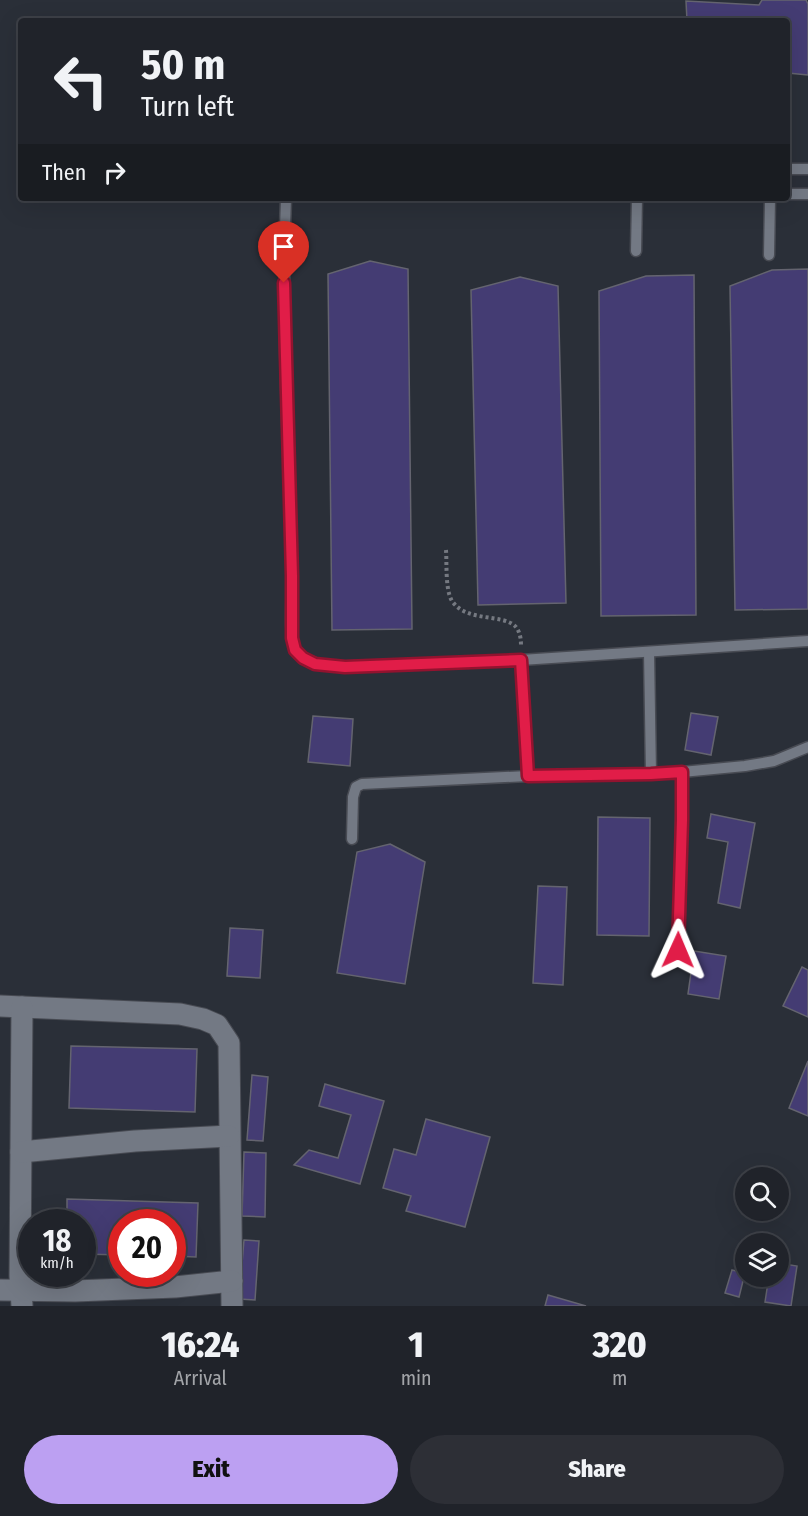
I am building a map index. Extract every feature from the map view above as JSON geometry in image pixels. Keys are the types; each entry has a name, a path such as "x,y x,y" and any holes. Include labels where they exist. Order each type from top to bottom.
{"street":[{"path":"0,1006 180,1014 218,1025 229,1043 232,1306"},
{"path":"22,1007 20,1276 14,1295 175,1287 232,1281"},
{"path":"21,1152 135,1141 229,1136"}],"lane":[{"path":"790,169 808,169"},
{"path":"790,194 808,194"},
{"path":"286,201 283,260 292,638 295,650 303,658 315,664 345,667 521,660 808,641"},
{"path":"636,250 637,201"},
{"path":"769,255 770,201"},
{"path":"649,652 651,774"},
{"path":"521,660 528,776"},
{"path":"352,839 353,797 356,787 362,784 682,772 774,761 808,747"},
{"path":"678,950 682,772"}],"path":[{"path":"446,550 448,589 452,600 460,610 515,625 520,634 521,660"}],"building":[{"path":"762,0 806,0 808,4 808,75 790,73 790,18 687,18 686,1 759,5"},
{"path":"370,261 408,269 412,629 332,630 328,274"},
{"path":"808,269 808,609 735,610 730,286 772,270"},
{"path":"694,275 696,615 601,616 599,291 646,276"},
{"path":"520,277 558,286 566,603 478,605 471,290"},
{"path":"691,713 718,717 711,755 685,750"},
{"path":"313,716 353,719 350,766 308,762"},
{"path":"711,814 755,823 740,908 718,903 728,842 707,838"},
{"path":"598,817 650,818 649,936 597,935"},
{"path":"390,844 425,862 405,984 337,973 357,852"},
{"path":"538,886 567,887 563,985 533,983"},
{"path":"230,928 263,930 260,978 227,976"},
{"path":"694,951 726,956 719,999 688,994"},
{"path":"802,967 808,970 808,1017 783,1006"},
{"path":"71,1046 197,1049 195,1112 69,1108"},
{"path":"808,1061 808,1116 789,1108"},
{"path":"252,1075 268,1077 263,1141 247,1140"},
{"path":"325,1084 384,1101 360,1184 294,1165 309,1150 338,1158 351,1115 319,1106"},
{"path":"426,1119 490,1137 465,1227 406,1211 411,1196 383,1188 394,1149 416,1155"},
{"path":"244,1152 266,1153 265,1217 242,1216"},
{"path":"67,1199 198,1203 196,1257 186,1257 186,1209 108,1209 108,1255 96,1254 96,1209 67,1209"},
{"path":"244,1240 259,1241 255,1300 239,1299"},
{"path":"789,1265 797,1266 791,1306 765,1302 767,1287 789,1287"},
{"path":"732,1270 735,1271 735,1287 742,1287 739,1297 725,1293"},
{"path":"548,1295 586,1306 545,1306"}],"route":[{"path":"284,283 292,638 295,650 303,658 315,664 345,667 521,660 528,776 682,772 678,950"}]}
